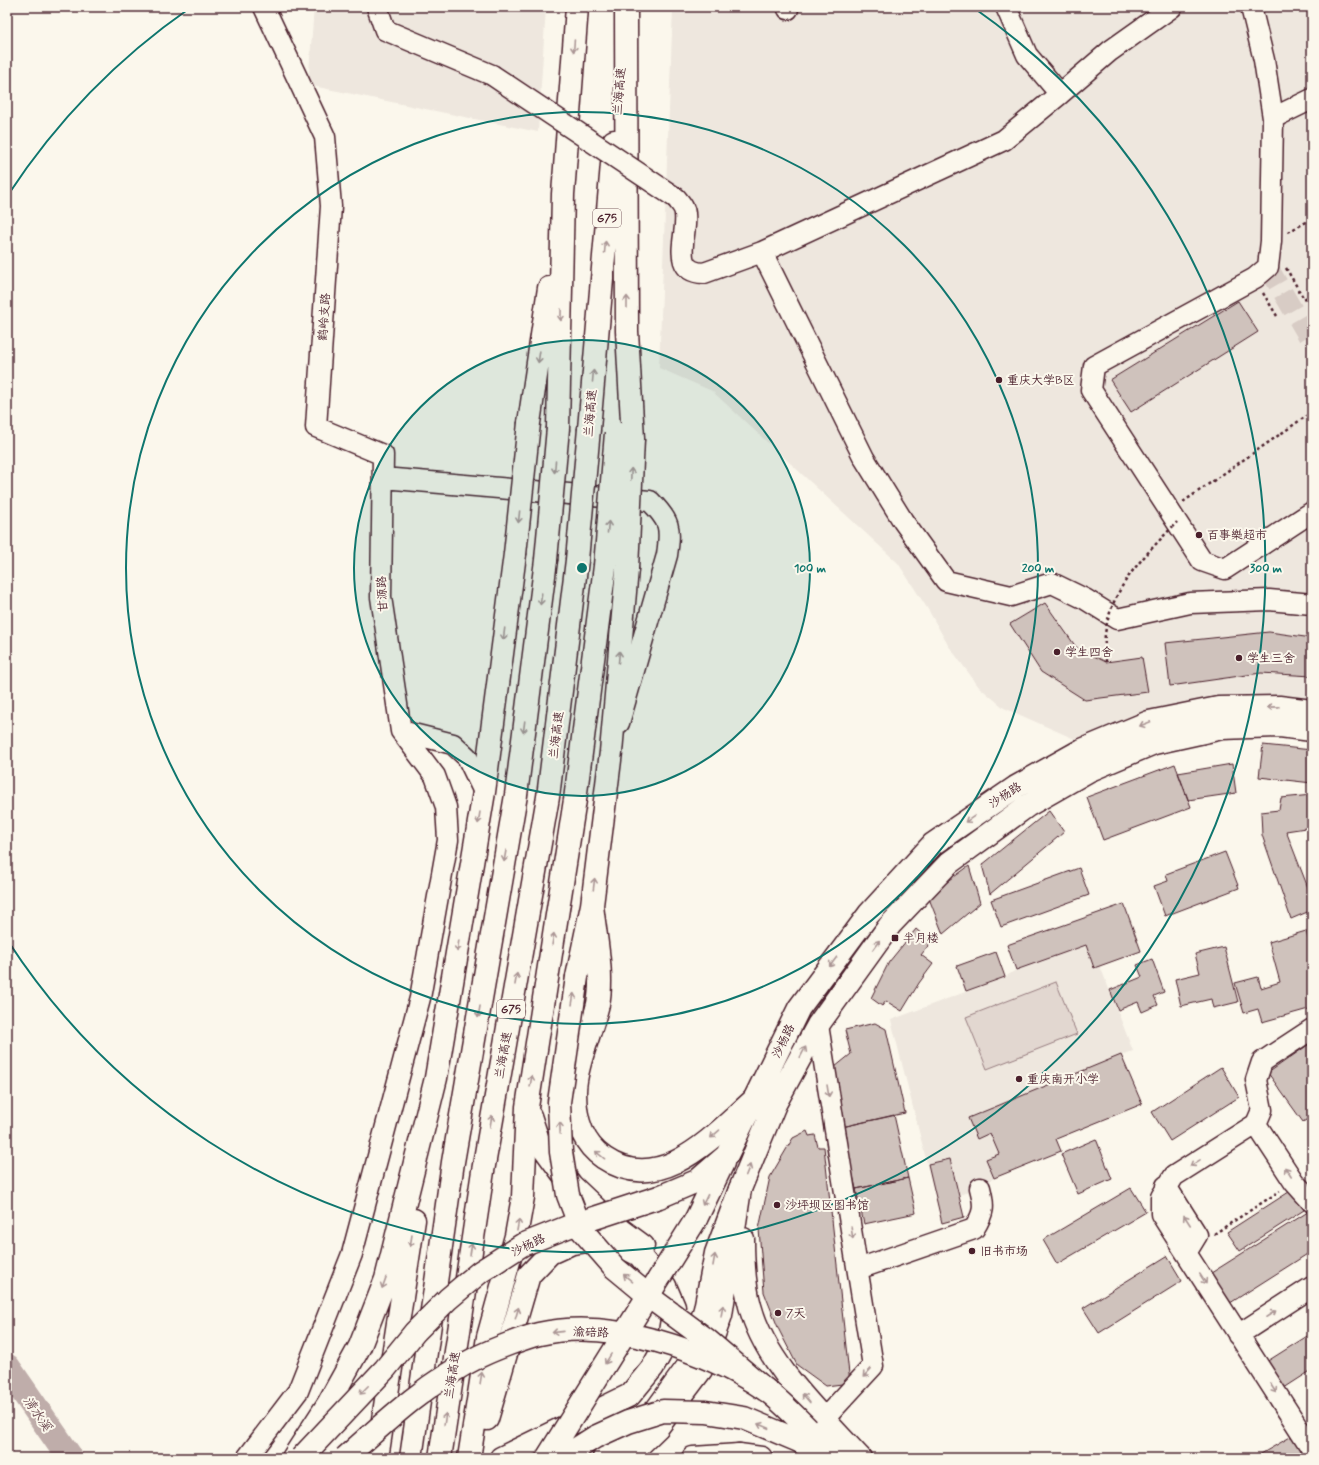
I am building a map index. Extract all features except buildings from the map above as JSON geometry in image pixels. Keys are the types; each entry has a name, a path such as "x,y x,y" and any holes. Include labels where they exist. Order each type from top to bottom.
{"main road":[{"name":"G75","path":"411,1458 453,1162 516,795 546,560 558,428 563,194 577,7"},
{"path":"626,7 628,331 624,436 627,569 611,752 592,905 576,977 559,1102 561,1152 568,1195 581,1229 615,1268 656,1302 706,1339 767,1391"},
{"name":"兰海高速","path":"440,1458 483,1171 548,797 577,560 626,7"},
{"path":"377,1458 436,1078 484,792 515,554 529,423 563,194"},
{"path":"469,1458 488,1337 516,1236 523,1197 527,1107 575,800 605,566 624,436"},
{"name":"沙杨路","path":"301,1458 385,1369 415,1332 448,1299 480,1272 522,1245 570,1226 659,1197 696,1181 727,1155 799,1008 869,914 933,844 1023,783 1082,750 1149,722 1218,708 1279,707 1312,710"},
{"name":"沙杨路","path":"626,1458 658,1427 702,1370 721,1316 740,1189 775,1104 818,1025 890,925 949,863 1027,806 1090,770 1154,743 1222,728 1280,726 1312,730"},
{"path":"592,905 600,984 598,1004 575,1089 576,1109 579,1124 586,1142 598,1154 613,1165 632,1171 656,1170 679,1161 701,1147 755,1099"},
{"path":"293,1458 328,1404 360,1346 386,1279 436,1078"},
{"path":"527,1107 538,1140 571,1185 609,1221 670,1266 687,1300 684,1338 667,1371 632,1400 530,1458"},
{"path":"547,1458 696,1219 727,1155"},
{"path":"740,1189 744,1280 750,1308 764,1340 781,1367 824,1458"},
{"path":"604,1458 656,1410 688,1366 705,1309 716,1253 740,1189"},
{"path":"476,1458 530,1275 550,1253 572,1243 594,1240 616,1243 639,1255 666,1286 674,1307 669,1338 632,1400 501,1458"},
{"name":"渝碚路","path":"345,1458 390,1417 440,1380 480,1356 539,1334 575,1330 603,1331 663,1343 732,1370 767,1391 811,1430 837,1458"},
{"path":"562,1458 596,1437 628,1422 663,1411 706,1412 811,1430 860,1458"},
{"path":"693,1458 732,1456 761,1458"}],"street":[{"name":"鹤岭支路","path":"264,7 325,137 331,206 316,427 383,455"},
{"path":"378,7 385,30 492,75 676,198 686,214 683,257 688,269 694,273 704,273 762,252 1004,140 1110,51 1172,7"},
{"path":"1006,7 1027,55 1060,94"},
{"path":"1251,7 1264,60 1273,118 1271,241 1268,267 1255,278 1094,366 1091,390 1202,561 1225,569 1312,512"},
{"path":"1273,118 1312,99"},
{"path":"762,252 864,458 904,521 946,581 1011,596 1052,583 1085,598 1117,619 1190,603 1269,600 1312,604"},
{"name":"甘源路","path":"383,455 380,597 401,731"},
{"path":"383,478 650,501 665,516 670,534 667,555 611,752"},
{"path":"401,731 453,744 467,757 484,792"},
{"path":"247,1458 298,1391 352,1254 420,998 448,840 446,807 434,776 401,731"},
{"path":"811,1430 873,1366 818,1025"},
{"path":"1312,1029 1262,1062 1256,1080 1262,1110 1256,1124 1174,1176 1166,1186 1161,1197 1161,1214 1312,1449"},
{"path":"1256,1124 1294,1182 1312,1202"},
{"path":"858,1268 974,1230 980,1219 984,1205 980,1188"},
{"path":"1238,1335 1312,1288"}],"path":[{"path":"1271,241 1312,219"},
{"path":"1286,267 1304,299 1312,294"},
{"path":"1255,278 1276,316"},
{"path":"1106,662 1105,636 1113,600 1136,565 1173,517 1312,412"},
{"path":"1211,1236 1294,1182"}],"shaded area":[{"path":"314,7 546,7 538,132 308,85"},
{"name":"重庆大学B区","path":"673,7 1312,7 1312,704 1079,741 1004,708 979,687 948,645 929,611 898,563 712,391 659,368"},
{"name":"重庆南开小学","path":"1086,945 1093,967 1100,966 1133,1051 1122,1055 1142,1104 1057,1139 1061,1151 994,1178 980,1188 959,1195 964,1217 942,1223 891,1020 1005,977 1016,970"},
{"path":"1056,982 1077,1034 987,1069 966,1017"}],"waterway":[{"name":"清水溪","path":"7,1367 70,1458"}],"tunnel":[{"path":"1268,267 1312,343"}],"place":[{"name":"重庆大学B区","path":"999,380"},
{"name":"百事樂超市","path":"1199,535"},
{"name":"学生四舍","path":"1057,652"},
{"name":"学生三舍","path":"1239,658"},
{"name":"半月楼","path":"895,938"},
{"name":"重庆南开小学","path":"1019,1079"},
{"name":"沙坪坝区图书馆","path":"777,1205"},
{"name":"旧书市场","path":"972,1251"},
{"name":"7天","path":"778,1313"}]}
